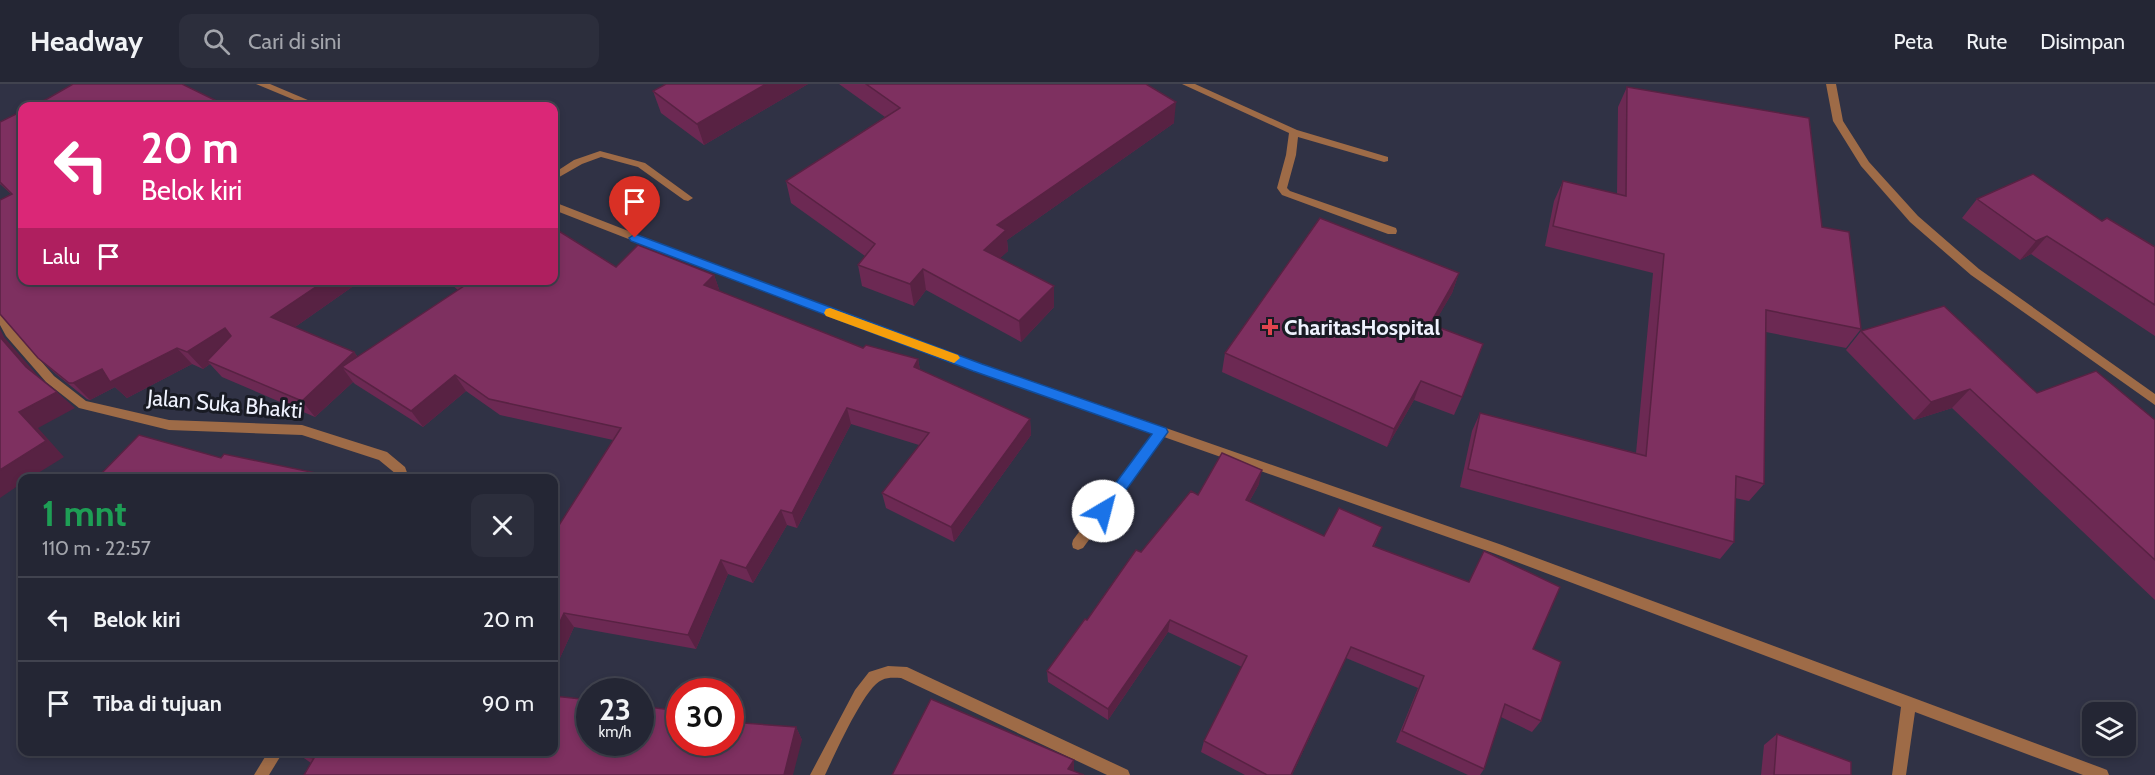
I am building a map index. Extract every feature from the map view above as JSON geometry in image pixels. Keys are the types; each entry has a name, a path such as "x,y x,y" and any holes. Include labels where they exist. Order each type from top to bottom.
{"street":[{"path":"261,84 307,102"},
{"path":"1187,84 1294,132 1384,159"},
{"path":"1831,84 1838,121 1865,164 1914,219 1975,272 2155,400"},
{"path":"1294,132 1291,155 1282,188 1286,193 1392,231"},
{"path":"558,175 579,162 600,154 641,165 688,198"},
{"path":"558,208 758,286 1161,432 1497,549 2102,775"},
{"name":"Jalan Suka Bhakti","path":"0,315 10,333 50,379 83,405 169,425 302,430 383,456 402,474"},
{"path":"1078,544 1161,432"},
{"path":"817,775 861,693 876,675 888,672 902,672 1123,775"},
{"path":"1899,775 1909,704"},
{"path":"261,775 273,756"}],"building":[{"path":"73,84 182,84 219,102 41,102"},
{"path":"666,84 766,84 697,124 653,91"},
{"path":"866,84 1146,84 1176,102 997,225 1006,230 984,250 1054,286 1019,321 923,269 910,284 858,265 875,244 786,181 900,108"},
{"path":"1627,87 1809,118 1822,227 1849,232 1861,329 1766,310 1764,484 1736,476 1734,542 1468,469 1480,413 1646,456 1664,254 1553,226 1563,181 1626,196"},
{"path":"18,113 18,285 319,285 271,317 354,352 302,401 207,361 231,336 225,328 187,352 177,348 110,382 102,369 69,383 38,358 0,314 0,200 12,194 0,182 0,122"},
{"path":"2033,174 2102,221 2107,218 2155,247 2155,305 2047,236 2036,241 1977,199"},
{"path":"1320,218 1459,273 1430,324 1483,344 1462,397 1421,381 1394,429 1225,353"},
{"path":"558,231 616,267 638,245 714,275 704,285 863,348 866,345 918,359 914,367 1030,419 951,527 882,493 929,433 847,408 792,513 781,510 746,568 721,560 688,635 564,613 558,626 558,527 621,428 489,399 455,375 411,411 342,367 464,286 558,285"},
{"path":"1944,306 2037,393 2096,371 2155,420 2155,560 1970,389 1931,402 1861,331"},
{"path":"0,337 26,367 57,392 19,412 46,441 0,470"},
{"path":"139,435 221,458 224,454 321,474 101,474"},
{"path":"1222,453 1262,470 1246,500 1324,536 1339,508 1382,527 1373,546 1469,582 1484,551 1560,587 1533,649 1561,662 1541,721 1505,704 1484,769 1402,731 1424,676 1351,647 1291,775 1267,775 1204,741 1247,656 1170,620 1108,709 1047,671 1085,619 1087,620 1136,550 1141,552 1191,491 1198,495"},
{"path":"558,696 576,698 576,756 654,756 654,708 666,709 666,756 744,756 744,723 796,727 784,775 304,775 314,758 301,756 558,756"},
{"path":"931,699 1074,760 1068,769 1084,775 892,775"},
{"path":"1777,734 1851,762 1851,775 1774,775"}],"slow traffic":[{"path":"830,313 954,358"}],"place":[{"name":"CharitasHospital","path":"1270,327"}],"route":[{"path":"635,238 758,286 1161,432 1103,511"}]}
